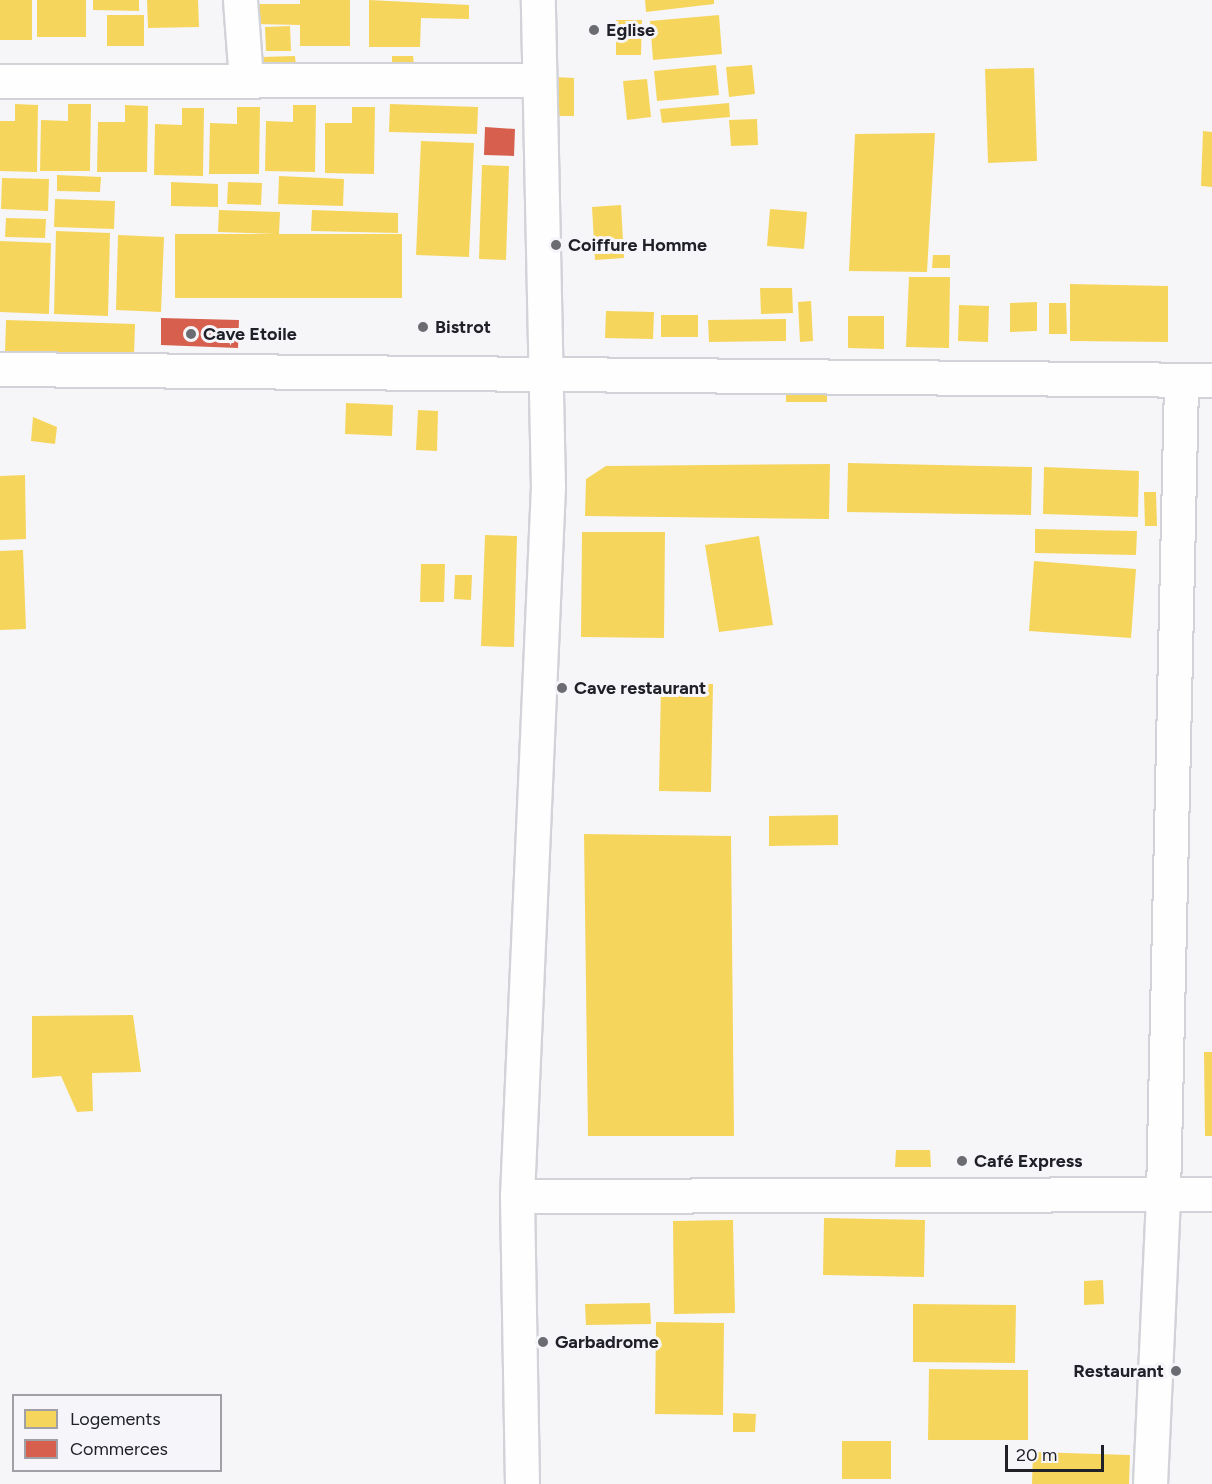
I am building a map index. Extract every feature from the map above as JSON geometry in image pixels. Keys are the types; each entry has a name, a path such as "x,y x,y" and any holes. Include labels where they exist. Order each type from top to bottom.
{"street":[{"path":"240,0 246,79"},
{"path":"522,1484 517,1196 547,555 548,435 544,373 538,0"},
{"path":"0,81 539,80"},
{"path":"0,369 1197,380 1150,1484"},
{"path":"517,1196 1212,1194"}],"building: Logements":[{"path":"0,0 32,0 32,40 0,40"},
{"path":"37,0 86,0 86,37 37,37"},
{"path":"93,0 139,0 139,11 93,10"},
{"path":"147,0 198,0 199,27 148,28"},
{"path":"300,0 350,0 350,46 300,46 300,25 254,24 255,4 300,4"},
{"path":"369,0 469,5 469,19 421,18 420,47 369,47"},
{"path":"645,0 714,0 714,4 646,12"},
{"path":"107,15 144,15 144,46 107,46"},
{"path":"719,15 722,54 653,60 650,21"},
{"path":"616,20 642,20 641,55 616,55"},
{"path":"290,26 291,51 266,51 265,27"},
{"path":"295,56 296,66 263,67 262,57"},
{"path":"392,56 413,56 414,65 392,66"},
{"path":"716,65 719,95 657,101 654,71"},
{"path":"752,65 755,94 729,97 726,67"},
{"path":"1034,68 1037,161 988,163 985,69"},
{"path":"555,77 574,78 574,116 555,116"},
{"path":"647,79 651,117 627,120 623,81"},
{"path":"729,103 730,117 662,123 660,109"},
{"path":"15,104 38,105 37,172 0,171 0,121 15,121"},
{"path":"68,104 91,104 90,171 40,171 41,120 68,121"},
{"path":"390,104 478,107 477,134 389,132"},
{"path":"125,105 148,106 147,172 97,172 98,122 125,122"},
{"path":"293,105 316,105 315,172 265,171 266,121 293,122"},
{"path":"237,107 260,107 259,174 209,174 210,123 237,124"},
{"path":"352,107 375,107 374,174 325,173 325,123 352,123"},
{"path":"182,108 204,108 203,176 154,175 155,124 182,125"},
{"path":"757,119 758,145 731,146 729,120"},
{"path":"1203,131 1212,132 1212,187 1201,186"},
{"path":"935,133 927,272 849,271 855,134"},
{"path":"421,141 474,143 469,257 416,255"},
{"path":"482,165 509,166 506,260 479,259"},
{"path":"57,175 101,177 100,192 57,191"},
{"path":"279,176 344,179 343,206 278,204"},
{"path":"2,178 49,179 48,211 1,209"},
{"path":"171,182 218,184 218,207 171,206"},
{"path":"228,182 262,183 261,205 227,204"},
{"path":"55,199 115,201 114,229 54,227"},
{"path":"621,205 624,258 595,260 592,207"},
{"path":"770,209 807,212 804,249 767,246"},
{"path":"219,210 280,212 279,234 402,234 402,298 175,298 175,234 275,234 218,232"},
{"path":"312,210 398,213 398,233 311,231"},
{"path":"6,218 46,219 45,238 5,237"},
{"path":"56,231 110,233 108,316 54,314"},
{"path":"118,235 164,237 161,312 116,310"},
{"path":"0,241 51,243 49,314 0,312"},
{"path":"933,255 950,255 950,268 932,268"},
{"path":"909,277 950,277 949,348 906,347"},
{"path":"1070,284 1168,286 1168,342 1070,341"},
{"path":"760,288 792,288 793,313 761,314"},
{"path":"811,301 813,341 800,342 798,302"},
{"path":"1037,302 1037,331 1010,332 1010,303"},
{"path":"1049,303 1066,303 1067,334 1049,334"},
{"path":"959,305 989,306 988,342 958,341"},
{"path":"606,311 654,312 653,339 605,338"},
{"path":"661,315 698,315 698,337 661,337"},
{"path":"848,316 884,316 884,349 848,348"},
{"path":"786,319 786,341 709,342 708,320"},
{"path":"6,320 135,324 134,356 5,352"},
{"path":"786,389 827,389 827,402 786,402"},
{"path":"346,403 393,405 392,436 345,434"},
{"path":"418,410 438,411 437,451 416,450"},
{"path":"33,417 57,427 55,444 31,441"},
{"path":"848,463 1032,467 1031,515 847,512"},
{"path":"830,464 829,519 585,516 586,479 606,466"},
{"path":"1044,467 1139,471 1138,517 1043,514"},
{"path":"25,475 26,539 0,540 0,476"},
{"path":"1144,492 1156,492 1157,526 1145,526"},
{"path":"1035,529 1137,531 1136,555 1035,553"},
{"path":"582,532 665,532 664,638 581,637"},
{"path":"485,535 517,536 514,647 481,646"},
{"path":"759,536 773,625 719,632 705,545"},
{"path":"23,550 26,629 0,630 0,551"},
{"path":"1034,561 1136,569 1131,638 1029,631"},
{"path":"421,564 445,564 444,602 420,602"},
{"path":"455,575 472,575 471,600 454,599"},
{"path":"661,683 713,684 711,792 659,791"},
{"path":"838,815 838,845 769,846 769,816"},
{"path":"584,834 731,836 734,1136 588,1136"},
{"path":"133,1015 141,1072 92,1073 93,1111 77,1112 61,1076 32,1078 32,1016"},
{"path":"1204,1052 1212,1052 1212,1136 1205,1136"},
{"path":"896,1150 930,1150 931,1167 895,1167"},
{"path":"824,1218 925,1220 924,1277 823,1275"},
{"path":"733,1220 735,1313 674,1314 673,1221"},
{"path":"1103,1280 1104,1304 1084,1305 1084,1281"},
{"path":"650,1303 651,1324 586,1325 585,1304"},
{"path":"913,1304 1016,1305 1015,1363 913,1362"},
{"path":"656,1322 724,1323 723,1415 655,1414"},
{"path":"929,1369 1028,1370 1028,1440 928,1440"},
{"path":"733,1413 756,1414 755,1432 733,1432"},
{"path":"842,1441 891,1441 891,1479 842,1479"},
{"path":"1033,1452 1130,1455 1129,1484 1032,1484"}],"building: Commerces":[{"path":"485,127 515,129 514,156 484,155"},
{"path":"161,318 239,320 238,348 161,345"}],"place":[{"name":"Eglise","path":"594,30"},
{"name":"Coiffure Homme","path":"556,245"},
{"name":"Bistrot","path":"423,327"},
{"name":"Cave Etoile","path":"191,334"},
{"name":"Cave restaurant","path":"562,688"},
{"name":"Café Express","path":"962,1161"},
{"name":"Garbadrome","path":"543,1342"},
{"name":"Restaurant","path":"1176,1371"}]}
